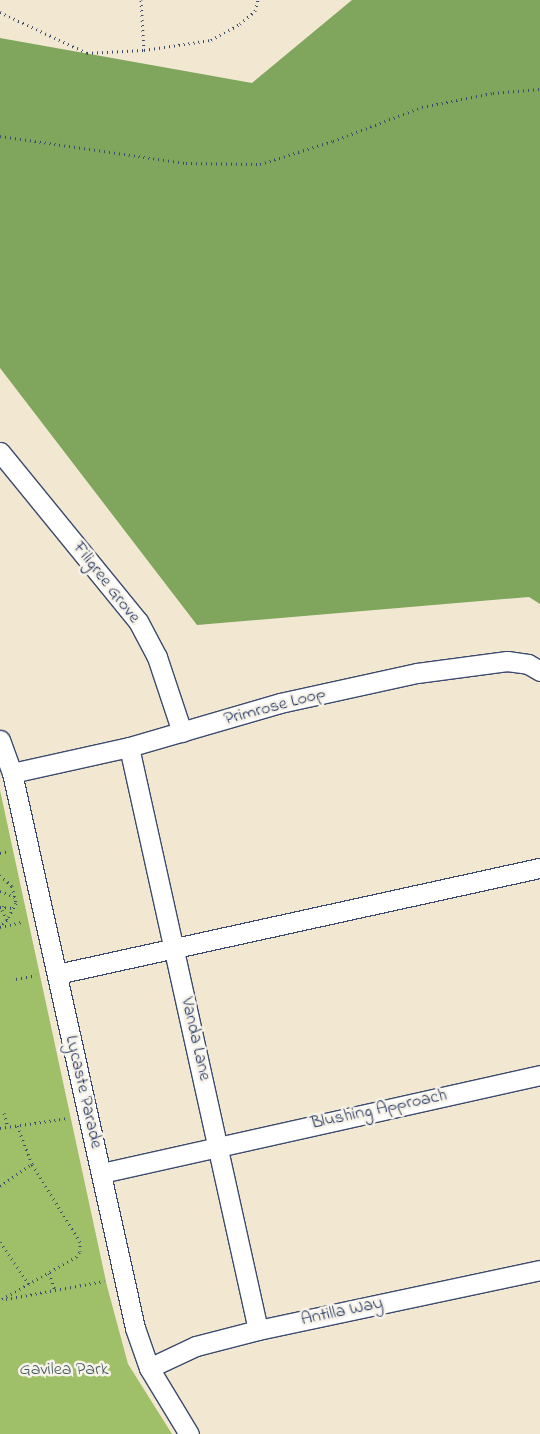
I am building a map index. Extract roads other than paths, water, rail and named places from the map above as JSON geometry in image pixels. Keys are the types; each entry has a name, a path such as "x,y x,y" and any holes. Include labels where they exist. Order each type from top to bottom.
{"street":[{"name":"Filigree Grove","path":"0,452 138,621 157,657 182,732"},
{"name":"Primrose Loop","path":"12,773 129,747 280,704 417,673 508,661 528,664 540,671"},
{"name":"Lycaste Parade","path":"0,740 12,773 135,1328 149,1368 189,1434"},
{"name":"Vanda Lane","path":"129,747 219,1145 258,1330"},
{"path":"57,974 540,868"},
{"name":"Blushing Approach","path":"102,1173 219,1145 540,1075"},
{"name":"Antilla Way","path":"149,1368 196,1346 258,1330 540,1270"}],"park label":[{"name":"Gavilea Park","path":"64,1370"}]}
